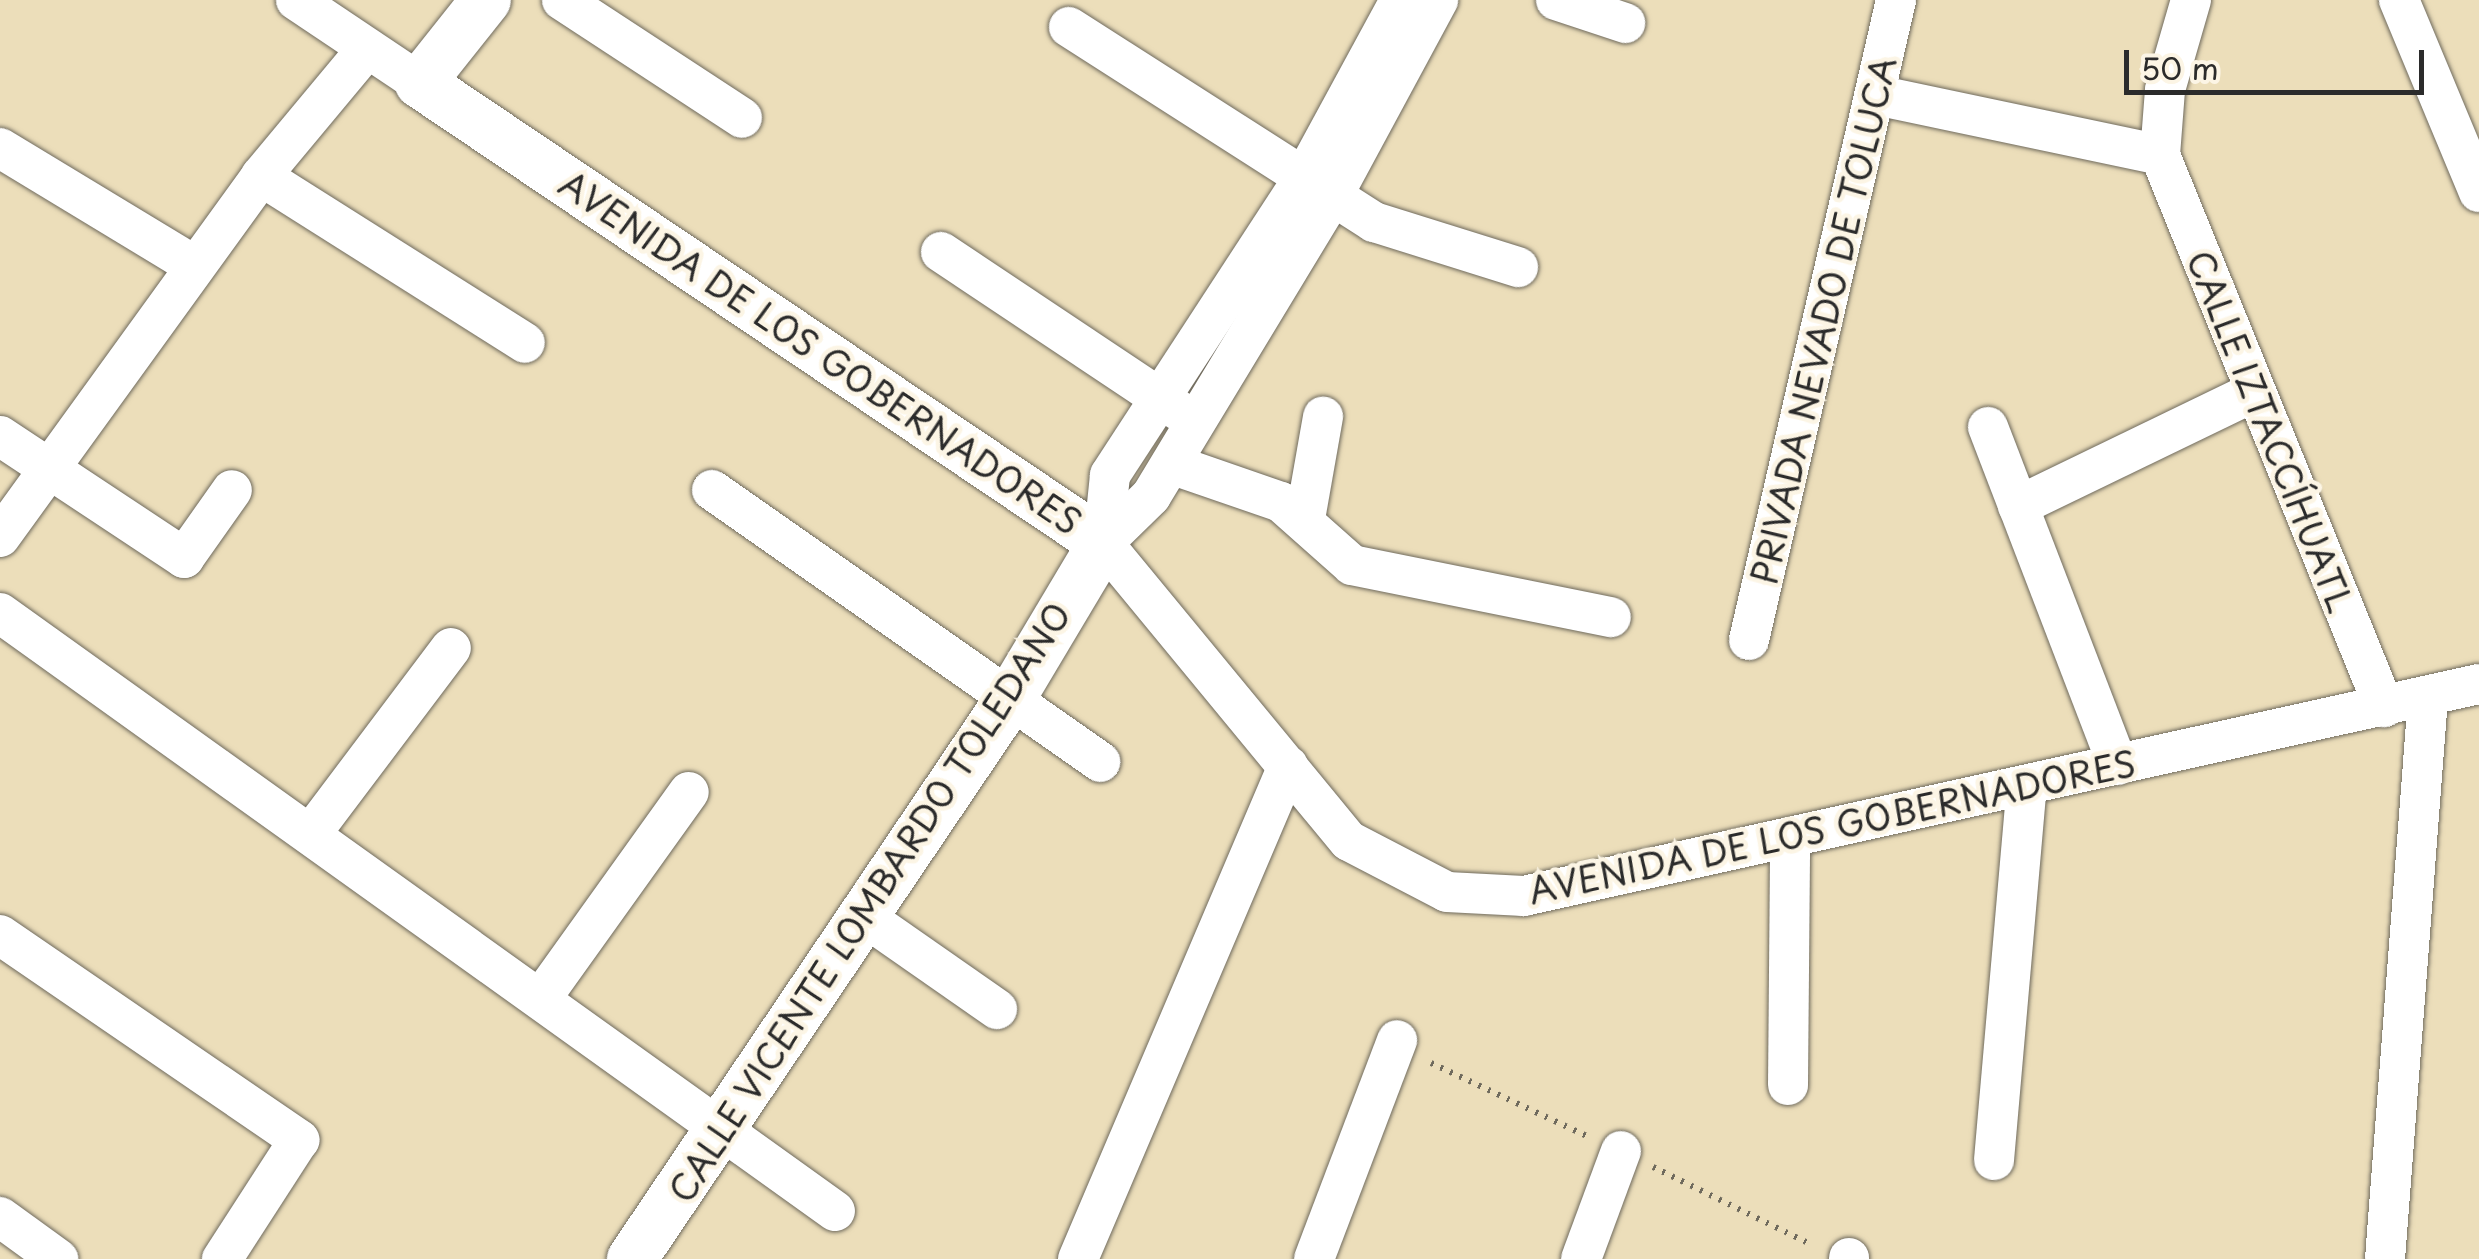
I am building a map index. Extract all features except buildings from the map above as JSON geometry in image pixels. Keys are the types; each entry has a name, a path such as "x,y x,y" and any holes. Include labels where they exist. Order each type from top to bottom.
{"street":[{"name":"AVENIDA DE LOS GOBERNADORES","path":"296,0 1103,543 1349,840 1448,892 1524,896 2479,684"},
{"path":"420,83 486,0"},
{"path":"562,0 742,118"},
{"name":"CALLE VICENTE LOMBARDO TOLEDANO","path":"632,1259 723,1130 1010,699 1103,543 1171,464 1317,189 1400,0"},
{"name":"CALLE VICENTE LOMBARDO TOLEDANO","path":"1103,543 1110,476 1158,398 1317,189 1438,0"},
{"path":"1556,0 1626,23"},
{"name":"PRIVADA NEVADO DE TOLUCA","path":"1749,640 1896,0"},
{"path":"1876,95 2160,155 2165,90 2190,0"},
{"path":"2400,0 2479,192"},
{"path":"1069,27 1374,222 1518,267"},
{"path":"0,537 261,176 368,49"},
{"path":"0,148 195,266"},
{"name":"CALLE IZTACCÍHUATL","path":"2160,155 2384,707"},
{"path":"261,176 525,343"},
{"path":"942,252 1195,420"},
{"path":"2018,506 2254,392"},
{"path":"1306,519 1323,417"},
{"path":"1988,427 2118,765"},
{"path":"0,436 184,558 232,490"},
{"path":"1171,464 1306,519 1352,566 1611,617"},
{"path":"712,490 1100,762"},
{"path":"0,612 542,997 834,1211"},
{"path":"312,832 450,648"},
{"path":"2385,1259 2428,697"},
{"path":"1078,1259 1288,766"},
{"path":"1994,1160 2027,786"},
{"path":"542,997 690,792"},
{"path":"1788,1085 1790,837"},
{"path":"865,918 997,1009"},
{"path":"0,935 299,1140 222,1259"},
{"path":"1314,1259 1397,1040"},
{"path":"1581,1259 1621,1151"},
{"path":"0,1217 58,1259"}]}
